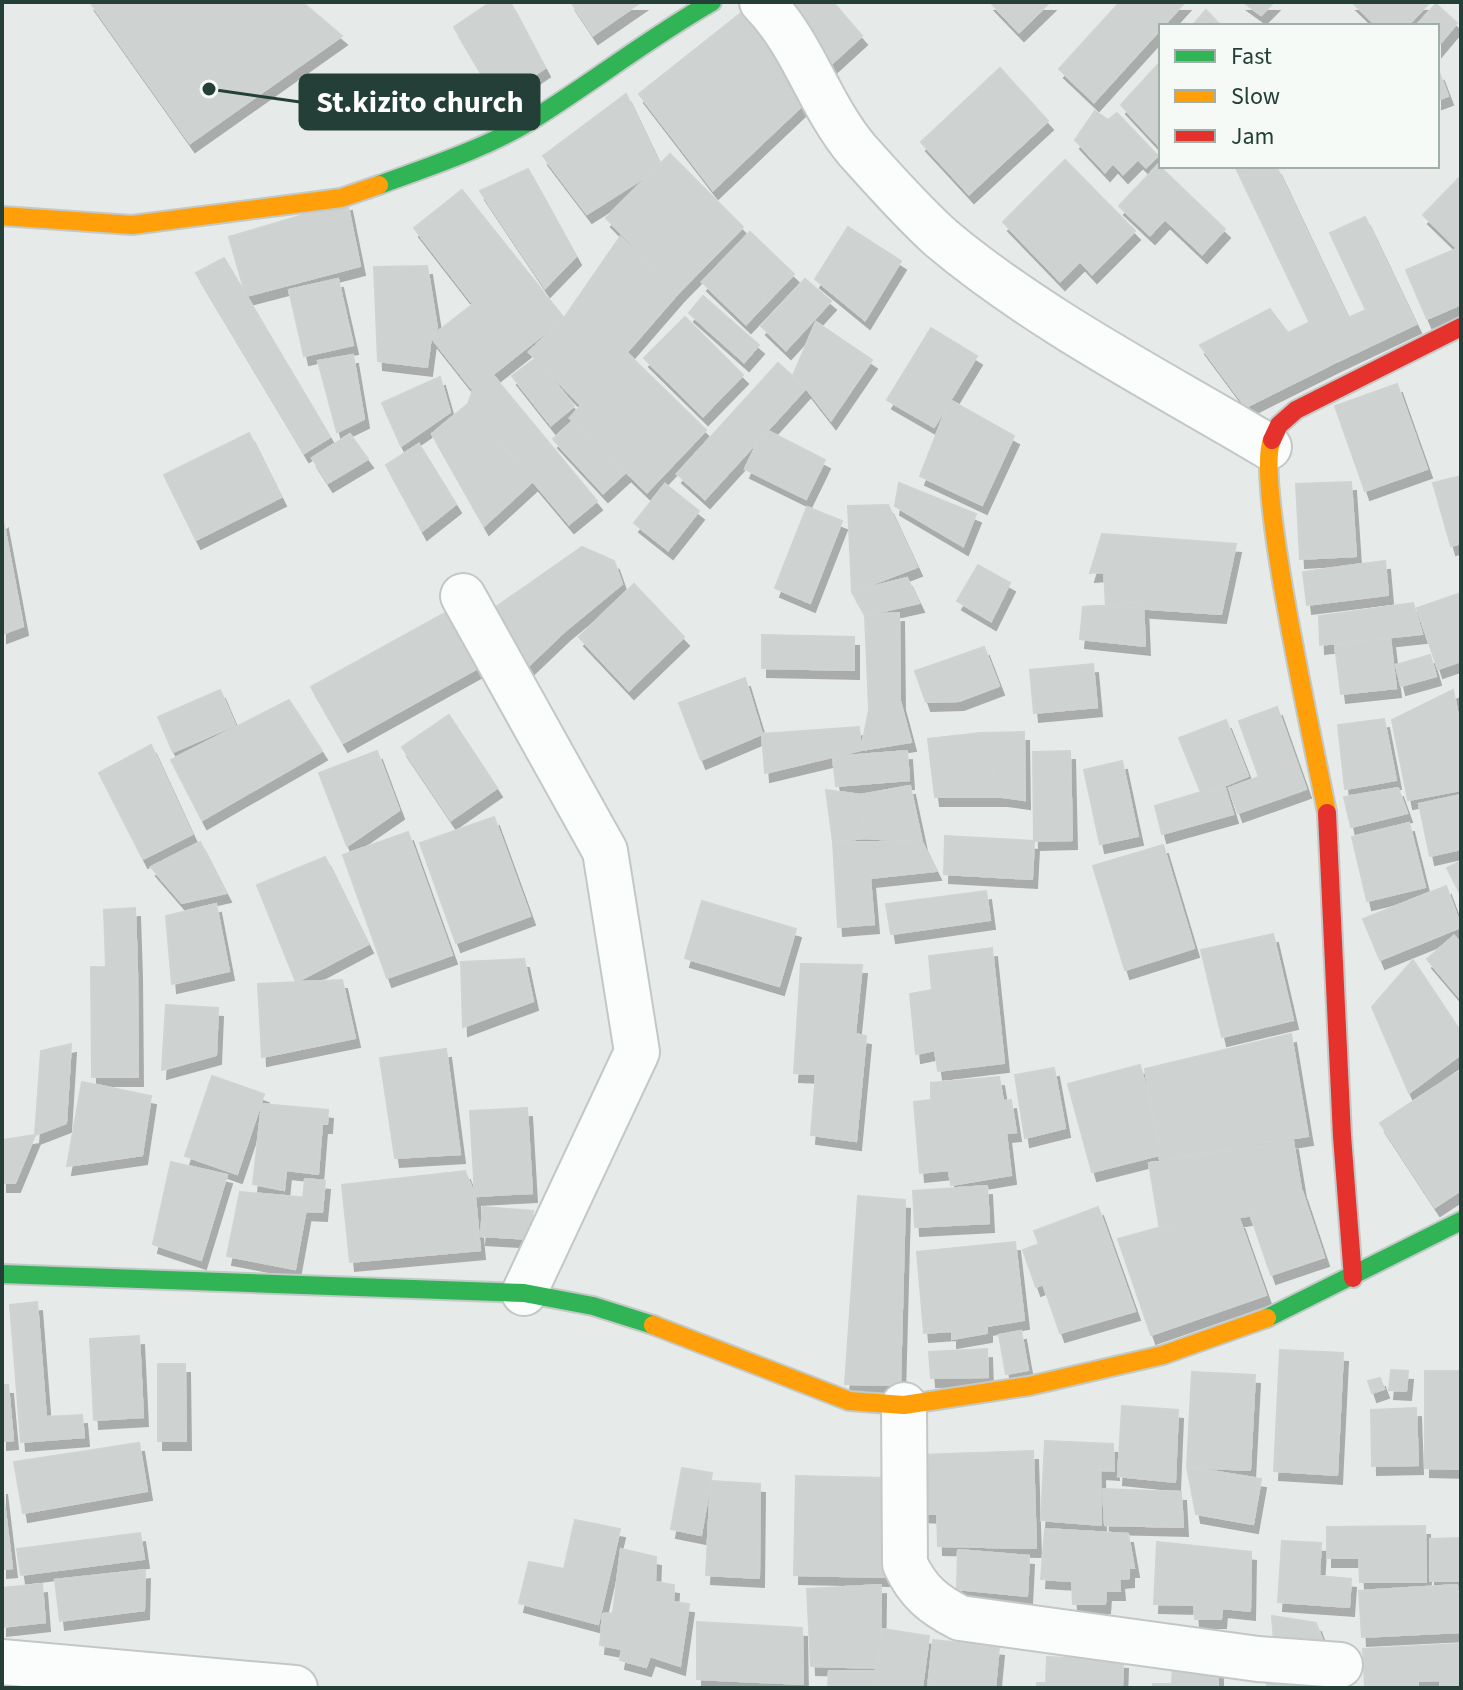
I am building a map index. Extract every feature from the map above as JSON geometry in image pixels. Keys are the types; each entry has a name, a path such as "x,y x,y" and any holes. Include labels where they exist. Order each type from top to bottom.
{"street":[{"path":"2,216 132,225 341,198 473,151 542,113 654,35 712,2"},
{"path":"762,2 775,15 826,108 856,149 941,237 1070,328 1269,447"},
{"path":"1353,1278 1342,1136 1330,831 1273,520 1269,447 1279,425 1296,410 1461,327"},
{"path":"463,596 605,851 637,1052 524,1293"},
{"path":"2,1274 524,1293 593,1306 668,1330 849,1401 904,1405 1029,1386 1163,1355 1250,1327 1353,1278 1461,1221"},
{"path":"904,1405 905,1564 915,1587 933,1604 960,1618 1258,1659 1340,1665"},
{"path":"2,1662 295,1688"}],"building":[{"path":"90,2 302,2 342,36 190,143"},
{"path":"491,2 510,2 545,68 497,100 454,27"},
{"path":"571,2 641,2 593,35"},
{"path":"798,2 833,2 862,36 829,66 785,14"},
{"path":"990,2 1050,2 1019,32"},
{"path":"1120,2 1185,2 1165,24 1159,24 1159,31 1094,102 1059,69"},
{"path":"1243,2 1274,2 1261,15"},
{"path":"1352,2 1430,2 1409,24 1375,24"},
{"path":"1436,4 1457,23 1439,45 1439,24 1418,24"},
{"path":"750,6 810,98 713,190 639,94"},
{"path":"1206,10 1219,24 1194,24"},
{"path":"1159,63 1159,146 1121,105"},
{"path":"1000,68 1048,121 969,194 921,142"},
{"path":"1439,72 1448,96 1439,99"},
{"path":"626,94 661,167 587,214 543,156"},
{"path":"1095,111 1108,120 1117,113 1158,156 1146,167 1138,159 1123,174 1113,163 1105,172 1075,140"},
{"path":"670,154 743,227 679,292 606,218"},
{"path":"1065,160 1135,231 1092,274 1080,261 1060,281 1003,222"},
{"path":"1158,165 1225,229 1202,254 1165,219 1150,235 1119,206"},
{"path":"1236,168 1277,168 1348,318 1366,310 1330,233 1365,217 1416,324 1330,365"},
{"path":"528,169 576,256 545,288 480,191"},
{"path":"1461,176 1461,252 1423,215"},
{"path":"462,190 564,318 473,390 431,337 473,304 414,228"},
{"path":"347,202 360,266 246,296 229,237"},
{"path":"848,227 901,261 865,320 815,279"},
{"path":"750,232 794,274 746,324 702,282"},
{"path":"620,237 679,292 581,405 529,352 564,318"},
{"path":"1461,247 1461,304 1427,319 1406,270"},
{"path":"224,258 330,437 304,453 196,273"},
{"path":"427,266 437,328 431,337 427,367 378,361 374,267"},
{"path":"338,279 353,345 304,356 289,290"},
{"path":"805,279 831,301 786,350 761,326"},
{"path":"703,296 759,345 744,362 689,313"},
{"path":"1270,309 1288,333 1310,322 1330,365 1246,407 1200,345"},
{"path":"685,317 743,375 703,416 644,358"},
{"path":"816,322 872,360 831,420 806,388 792,378"},
{"path":"931,328 977,356 934,427 887,400"},
{"path":"627,353 706,430 647,492 570,418"},
{"path":"353,355 364,419 337,432 318,361"},
{"path":"536,358 574,406 551,425 512,376"},
{"path":"778,363 806,388 705,499 677,474"},
{"path":"492,374 597,501 569,524 468,404 473,390"},
{"path":"440,377 450,412 401,446 382,403"},
{"path":"1397,384 1427,469 1365,491 1335,406"},
{"path":"950,400 1014,436 982,505 920,476"},
{"path":"468,404 532,482 484,526 432,434"},
{"path":"575,419 625,473 603,493 553,439"},
{"path":"764,429 825,460 806,499 745,469"},
{"path":"249,433 281,497 196,540 164,475"},
{"path":"350,434 368,459 328,483 312,458"},
{"path":"419,444 456,504 422,531 386,465"},
{"path":"1461,476 1461,543 1451,546 1433,483"},
{"path":"1351,482 1356,556 1300,559 1296,484"},
{"path":"899,483 976,514 963,546 895,506"},
{"path":"665,484 699,511 668,550 634,523"},
{"path":"888,505 917,567 852,592 848,506"},
{"path":"807,507 842,521 810,603 775,588"},
{"path":"2,521 23,626 2,634"},
{"path":"1102,534 1236,544 1221,614 1106,606 1104,572 1090,573"},
{"path":"582,547 614,561 622,584 566,630 529,584"},
{"path":"1385,561 1388,595 1307,605 1303,572"},
{"path":"978,565 1010,583 991,621 957,601"},
{"path":"907,578 919,603 865,615 852,592"},
{"path":"529,584 566,630 524,670 486,614"},
{"path":"634,584 684,637 629,690 579,637"},
{"path":"1461,593 1461,661 1438,669 1417,608"},
{"path":"1143,602 1145,646 1080,639 1083,607"},
{"path":"1413,603 1422,634 1320,645 1319,616"},
{"path":"461,604 492,660 343,743 311,687"},
{"path":"899,613 900,701 869,710 865,615"},
{"path":"762,635 854,637 854,670 762,668"},
{"path":"1390,638 1396,688 1341,694 1335,645"},
{"path":"984,647 999,686 959,701 926,702 915,671"},
{"path":"1430,655 1436,676 1401,686 1396,665"},
{"path":"1093,664 1097,707 1034,713 1030,670"},
{"path":"745,678 762,734 701,760 679,703"},
{"path":"220,690 235,725 173,752 158,717"},
{"path":"1453,690 1461,731 1461,790 1408,800 1392,720"},
{"path":"289,700 322,751 202,820 171,760"},
{"path":"900,701 911,742 861,750 869,710"},
{"path":"1277,707 1306,789 1238,813 1229,788 1259,777 1239,721"},
{"path":"449,715 497,788 451,820 402,747"},
{"path":"1384,719 1396,780 1345,789 1338,725"},
{"path":"1226,720 1248,776 1202,795 1179,738"},
{"path":"859,727 861,750 765,773 762,734"},
{"path":"1024,732 1025,800 1003,797 980,733"},
{"path":"980,733 1003,797 935,797 928,739"},
{"path":"151,745 192,834 143,859 99,773"},
{"path":"377,751 399,810 347,846 319,773"},
{"path":"907,751 909,780 836,786 833,757"},
{"path":"1070,751 1072,840 1034,841 1033,752"},
{"path":"1122,761 1138,836 1100,844 1084,770"},
{"path":"1224,785 1233,814 1162,834 1155,806"},
{"path":"910,786 922,842 865,838 860,795"},
{"path":"1398,788 1407,813 1351,827 1344,797"},
{"path":"826,790 860,795 865,838 833,842"},
{"path":"1461,795 1461,849 1430,856 1419,804"},
{"path":"494,817 530,916 456,943 420,843"},
{"path":"1409,823 1425,887 1367,901 1352,837"},
{"path":"408,832 452,955 387,978 343,855"},
{"path":"945,836 1034,841 1032,879 944,874"},
{"path":"200,842 226,893 182,903 151,867"},
{"path":"833,842 922,842 936,871 870,878 874,924 838,927"},
{"path":"1163,845 1194,948 1125,970 1093,866"},
{"path":"325,857 368,944 296,982 257,885"},
{"path":"1461,861 1461,895 1447,868"},
{"path":"1446,886 1461,927 1380,960 1363,919"},
{"path":"986,891 990,920 891,934 886,904"},
{"path":"702,901 796,929 779,986 685,958"},
{"path":"216,904 229,971 172,984 166,916"},
{"path":"135,908 137,968 106,967 104,910"},
{"path":"1273,934 1293,1020 1222,1037 1201,950"},
{"path":"1454,936 1461,944 1461,999 1427,959"},
{"path":"992,948 1004,1063 938,1071 935,1050 916,1054 910,994 932,990 929,956"},
{"path":"524,959 533,1001 463,1027 461,962"},
{"path":"1413,960 1461,1032 1461,1054 1409,1093 1372,1007"},
{"path":"801,964 862,965 855,1034 866,1036 856,1141 811,1135 816,1074 794,1073"},
{"path":"91,967 137,968 138,1077 92,1077"},
{"path":"342,980 355,1038 262,1057 258,984"},
{"path":"166,1005 218,1008 216,1055 162,1070"},
{"path":"1291,1034 1308,1136 1160,1160 1145,1069"},
{"path":"71,1044 66,1123 35,1135 41,1051"},
{"path":"446,1049 460,1154 395,1158 380,1058"},
{"path":"1140,1065 1163,1154 1092,1172 1068,1084"},
{"path":"1054,1068 1065,1128 1025,1138 1015,1075"},
{"path":"1461,1070 1461,1190 1435,1207 1380,1123"},
{"path":"212,1076 264,1094 237,1174 185,1156"},
{"path":"999,1077 1003,1101 1011,1100 1016,1132 1006,1133 1011,1175 951,1185 949,1170 920,1173 914,1102 931,1100 931,1083"},
{"path":"82,1082 151,1096 142,1155 67,1166"},
{"path":"262,1104 328,1110 327,1124 322,1124 318,1174 286,1170 284,1190 253,1184"},
{"path":"527,1108 532,1193 475,1196 470,1111"},
{"path":"35,1135 15,1183 2,1183 2,1140"},
{"path":"1293,1141 1304,1207 1160,1230 1149,1163"},
{"path":"171,1162 227,1175 201,1260 153,1244"},
{"path":"465,1171 475,1196 480,1250 350,1262 342,1185"},
{"path":"305,1179 325,1181 322,1212 302,1211"},
{"path":"987,1186 989,1223 915,1227 913,1191"},
{"path":"1302,1191 1324,1257 1271,1275 1248,1208"},
{"path":"240,1192 308,1198 295,1269 227,1256"},
{"path":"858,1196 905,1200 900,1385 845,1384"},
{"path":"483,1207 533,1211 530,1239 481,1236"},
{"path":"1098,1207 1135,1311 1060,1333 1043,1284 1036,1287 1023,1250 1039,1244 1034,1231"},
{"path":"1235,1207 1266,1295 1151,1335 1118,1239"},
{"path":"1015,1242 1024,1320 987,1326 987,1333 952,1339 952,1331 924,1333 917,1252"},
{"path":"37,1302 46,1417 82,1415 84,1437 21,1442 10,1305"},
{"path":"1021,1331 1028,1370 1006,1374 999,1335"},
{"path":"139,1336 143,1417 94,1420 90,1339"},
{"path":"987,1349 988,1377 931,1378 929,1352"},
{"path":"1280,1350 1343,1353 1337,1475 1274,1471"},
{"path":"158,1364 185,1364 186,1441 158,1441"},
{"path":"1391,1370 1408,1371 1406,1391 1389,1390"},
{"path":"1425,1371 1461,1371 1461,1469 1425,1468"},
{"path":"1192,1372 1255,1375 1250,1470 1187,1467"},
{"path":"1380,1378 1384,1389 1372,1393 1368,1381"},
{"path":"2,1385 8,1385 13,1440 2,1441"},
{"path":"2,1385 8,1385 13,1440 2,1441"},
{"path":"1122,1406 1178,1410 1175,1482 1118,1476"},
{"path":"1416,1408 1418,1465 1372,1466 1371,1410"},
{"path":"1045,1441 1113,1444 1114,1471 1100,1470 1101,1525 1041,1520"},
{"path":"139,1443 147,1491 23,1513 14,1462"},
{"path":"1033,1451 1036,1548 938,1546 937,1514 920,1513 919,1455"},
{"path":"1187,1467 1261,1479 1253,1524 1196,1514"},
{"path":"682,1468 712,1473 701,1535 671,1529"},
{"path":"796,1476 885,1478 884,1577 794,1575"},
{"path":"711,1481 760,1484 759,1578 706,1575"},
{"path":"2,1485 12,1568 2,1569"},
{"path":"1103,1489 1181,1492 1183,1527 1105,1525"},
{"path":"575,1520 620,1529 598,1624 519,1603 529,1562 564,1569"},
{"path":"1425,1526 1426,1582 1360,1582 1359,1558 1327,1558 1327,1527"},
{"path":"1045,1529 1128,1534 1134,1568 1129,1568 1129,1578 1119,1579 1120,1591 1106,1591 1105,1604 1073,1604 1072,1581 1041,1579"},
{"path":"140,1533 144,1559 21,1575 17,1549"},
{"path":"1458,1538 1458,1581 1430,1581 1430,1539"},
{"path":"1282,1541 1321,1543 1319,1576 1351,1579 1349,1607 1278,1602"},
{"path":"1157,1542 1251,1552 1250,1611 1222,1608 1221,1619 1195,1619 1194,1605 1154,1604"},
{"path":"621,1549 656,1557 655,1582 674,1585 673,1602 689,1604 680,1666 650,1656 646,1667 620,1660 622,1649 600,1645 603,1614 613,1613"},
{"path":"958,1550 1029,1556 1027,1596 957,1589"},
{"path":"145,1570 144,1610 60,1621 55,1580"},
{"path":"42,1584 45,1622 2,1627 2,1588"},
{"path":"881,1585 880,1668 811,1666 807,1589"},
{"path":"1457,1585 1460,1632 1362,1637 1359,1591"},
{"path":"1272,1616 1316,1623 1326,1650 1275,1654"},
{"path":"697,1622 802,1628 803,1684 697,1679"},
{"path":"882,1629 929,1636 922,1688 873,1688"},
{"path":"933,1640 999,1647 995,1688 928,1688"},
{"path":"1459,1644 1461,1688 1440,1688 1440,1680 1418,1681 1418,1688 1365,1688 1363,1649"},
{"path":"1047,1657 1123,1660 1122,1688 1037,1688 1037,1683 1046,1683"},
{"path":"1173,1661 1218,1661 1218,1688 1153,1688 1153,1684 1172,1684"},
{"path":"829,1671 875,1671 873,1688 828,1688"},
{"path":"1327,1676 1327,1688 1267,1688 1267,1678"}],"traffic: fast":[{"path":"379,185 457,156 514,130 712,2"},
{"path":"1267,1318 1461,1221"},
{"path":"2,1274 524,1293 593,1306 653,1325"}],"traffic: slow":[{"path":"2,216 132,225 341,198 379,185"},
{"path":"1272,440 1269,465 1271,506 1300,679 1327,813"},
{"path":"653,1325 849,1401 904,1405 1029,1386 1163,1355 1267,1318"}],"traffic: jam":[{"path":"1272,440 1279,425 1296,410 1461,327"},
{"path":"1327,813 1342,1136 1353,1278"}],"place":[{"name":"St.kizito church","path":"209,89"}]}
